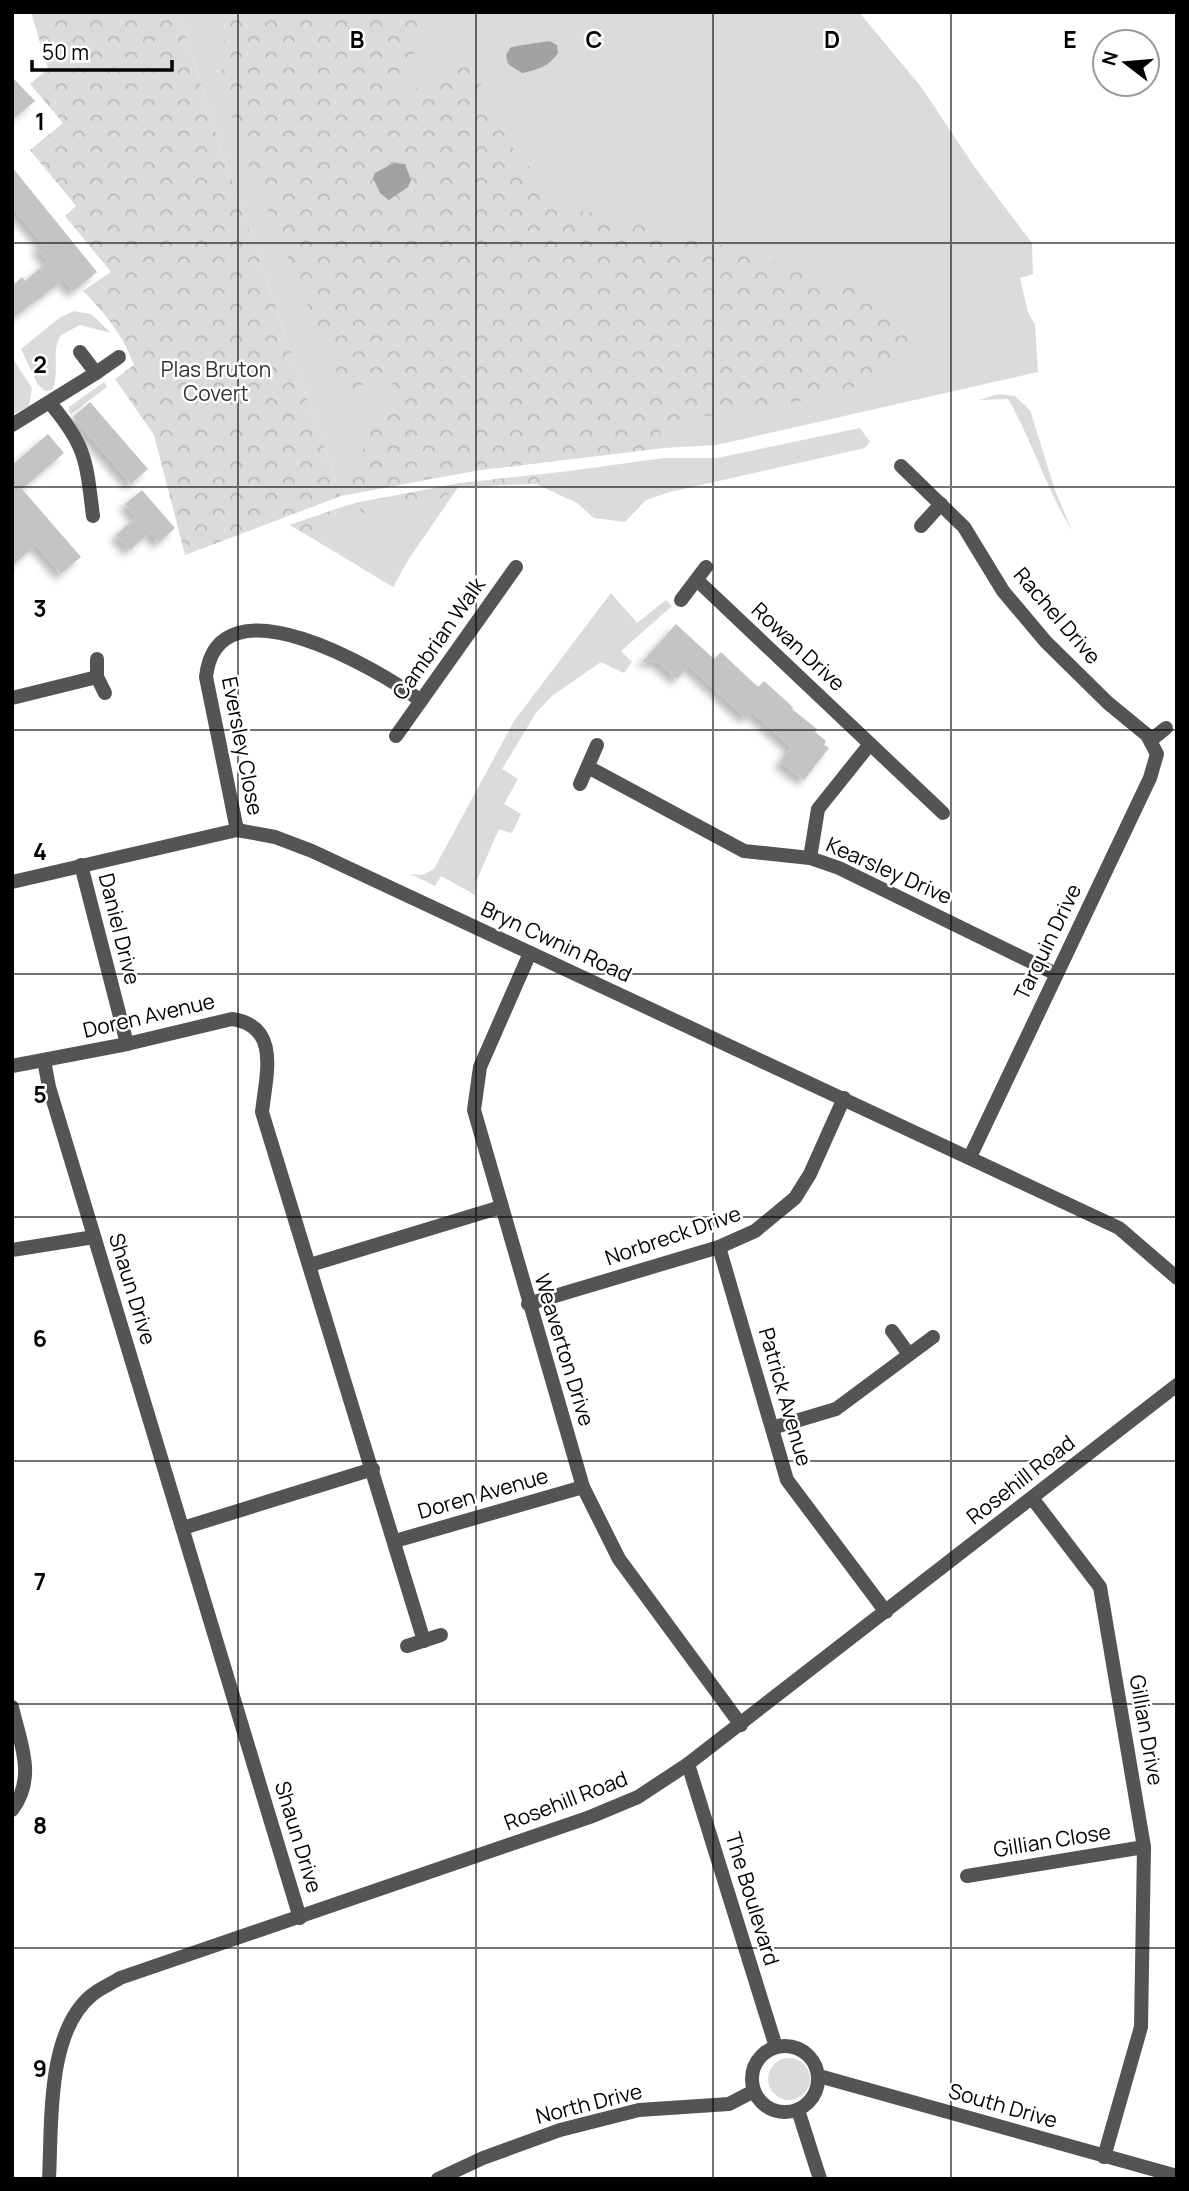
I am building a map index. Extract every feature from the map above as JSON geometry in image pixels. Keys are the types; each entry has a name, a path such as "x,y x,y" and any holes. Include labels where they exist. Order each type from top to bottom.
{"street":[{"path":"80,352 96,373"},
{"path":"12,425 119,357"},
{"path":"50,403 75,432 83,450 93,516"},
{"name":"Rachel Drive","path":"901,466 964,527 1003,591 1046,642 1152,742"},
{"path":"920,526 941,504"},
{"name":"Cambrian Walk","path":"396,736 516,567"},
{"path":"681,600 706,567"},
{"name":"Rowan Drive","path":"698,581 943,813"},
{"name":"Eversley Close","path":"237,830 206,677 212,651 222,642 248,633 301,637 356,659 395,681 421,701"},
{"path":"97,659 97,677 106,693"},
{"path":"12,698 97,677"},
{"path":"1152,742 1166,728"},
{"name":"Tarquin Drive","path":"970,1157 1150,778 1157,754 1152,742"},
{"path":"810,858 818,810 870,744"},
{"path":"580,784 597,745"},
{"name":"Kearsley Drive","path":"588,767 744,851 810,858 839,868 1056,974"},
{"name":"Bryn Cwnin Road","path":"12,882 237,830 275,837 312,850 1119,1228 1177,1278"},
{"name":"Daniel Drive","path":"81,865 127,1044"},
{"name":"Weaverton Drive","path":"530,953 480,1067 474,1110 583,1487 619,1559 741,1725"},
{"name":"Doren Avenue","path":"12,1066 127,1044 232,1018 246,1021 258,1028 267,1054 262,1112 424,1642"},
{"name":"Shaun Drive","path":"44,1060 94,1237 300,1918"},
{"name":"Norbreck Drive","path":"528,1304 719,1247 755,1231 795,1198 810,1174 845,1098"},
{"path":"310,1265 501,1207"},
{"path":"12,1250 94,1237"},
{"name":"Patrick Avenue","path":"719,1247 787,1480 886,1612"},
{"path":"892,1331 908,1353"},
{"path":"772,1428 836,1409 933,1337"},
{"name":"Rosehill Road","path":"49,2179 55,2077 61,2048 72,2020 91,1995 120,1978 590,1817 638,1797 741,1725 1177,1385"},
{"path":"183,1528 373,1469"},
{"name":"Doren Avenue","path":"395,1541 583,1487"},
{"name":"Gillian Drive","path":"1032,1498 1100,1587 1144,1847 1140,2027 1104,2157"},
{"path":"407,1646 441,1635"},
{"path":"12,1707 27,1778 20,1799 12,1810"},
{"name":"The Boulevard","path":"688,1764 776,2047"},
{"name":"Gillian Close","path":"967,1876 1144,1847"},
{"path":"788,2045 809,2055 819,2076 814,2097 798,2110 777,2112 759,2101 754,2091 753,2071 757,2060 776,2047 788,2045"},
{"name":"South Drive","path":"819,2076 1177,2176"},
{"name":"North Drive","path":"438,2179 483,2158 560,2130 639,2110 729,2104 754,2091"},
{"path":"798,2110 820,2179"}],"green space":[{"name":"Plas Bruton Covert","path":"31,12 179,12 219,143 341,496 185,555 154,435 115,379 134,365 113,325 83,291 111,272 65,216 76,206 30,150 63,123 30,84 48,69"},
{"path":"179,12 859,12 922,88 974,166 1032,243 1033,274 1020,278 1028,312 1035,325 1038,372 717,445 663,448 480,470 341,496 219,143"},
{"path":"225,12 417,12 423,24 406,80 390,101 469,60 512,147 560,201 582,211 641,223 663,233 699,234 712,242 872,292 884,301 895,319 923,333 901,363 882,376 855,387 786,404 659,421 663,448 480,470 347,493 349,480 399,369 345,392 238,140 222,77"},
{"path":"74,311 91,314 111,333 80,325 61,335 56,349 55,383 52,390 45,391 38,385 21,349 59,318"},
{"path":"12,357 32,388 29,406 12,415"},
{"path":"104,382 107,387 71,414 69,412 69,407"},
{"path":"998,394 1015,396 1030,410 1055,490 1072,531 1008,399 979,400"},
{"path":"860,428 870,442 865,448 670,492 646,500 625,522 594,518 577,503 536,484 569,471 664,458 717,458"},
{"path":"569,471 536,484 459,487 439,500 400,502 371,517 365,515 354,503 461,483"},
{"path":"461,483 410,557 393,587 290,525 348,505"},
{"path":"348,505 357,520 303,533 290,525"},
{"path":"611,593 637,623 666,600 672,606 621,651 632,662 624,673 601,662 552,696 536,713 502,769 518,779 504,804 521,814 512,833 499,829 476,882 475,895 441,876 435,886 410,874 422,875 434,869 514,721"},
{"path":"789,2058 804,2064 810,2079 804,2094 789,2100 774,2094 768,2079 774,2064"}],"shaded area":[{"path":"549,41 557,45 558,53 543,67 522,73 508,64 506,55 511,47"},
{"path":"394,163 405,164 411,180 408,187 389,200 380,193 373,178 375,173"}],"building":[{"path":"12,77 35,101 12,120"},
{"path":"12,167 97,272 73,292 64,280 12,319 12,286 22,277 25,281 48,261 37,248 43,244 12,207"},
{"path":"90,402 148,469 131,484 73,417"},
{"path":"48,434 64,453 22,489 81,557 61,574 36,545 12,566 12,465"},
{"path":"142,490 175,528 159,543 150,532 130,550 116,535 136,517 125,504"},
{"path":"676,624 714,659 721,652 758,687 764,681 817,729 815,732 826,741 824,745 829,748 804,780 780,762 791,747 752,712 746,718 689,666 677,679 657,661 642,662"}]}
